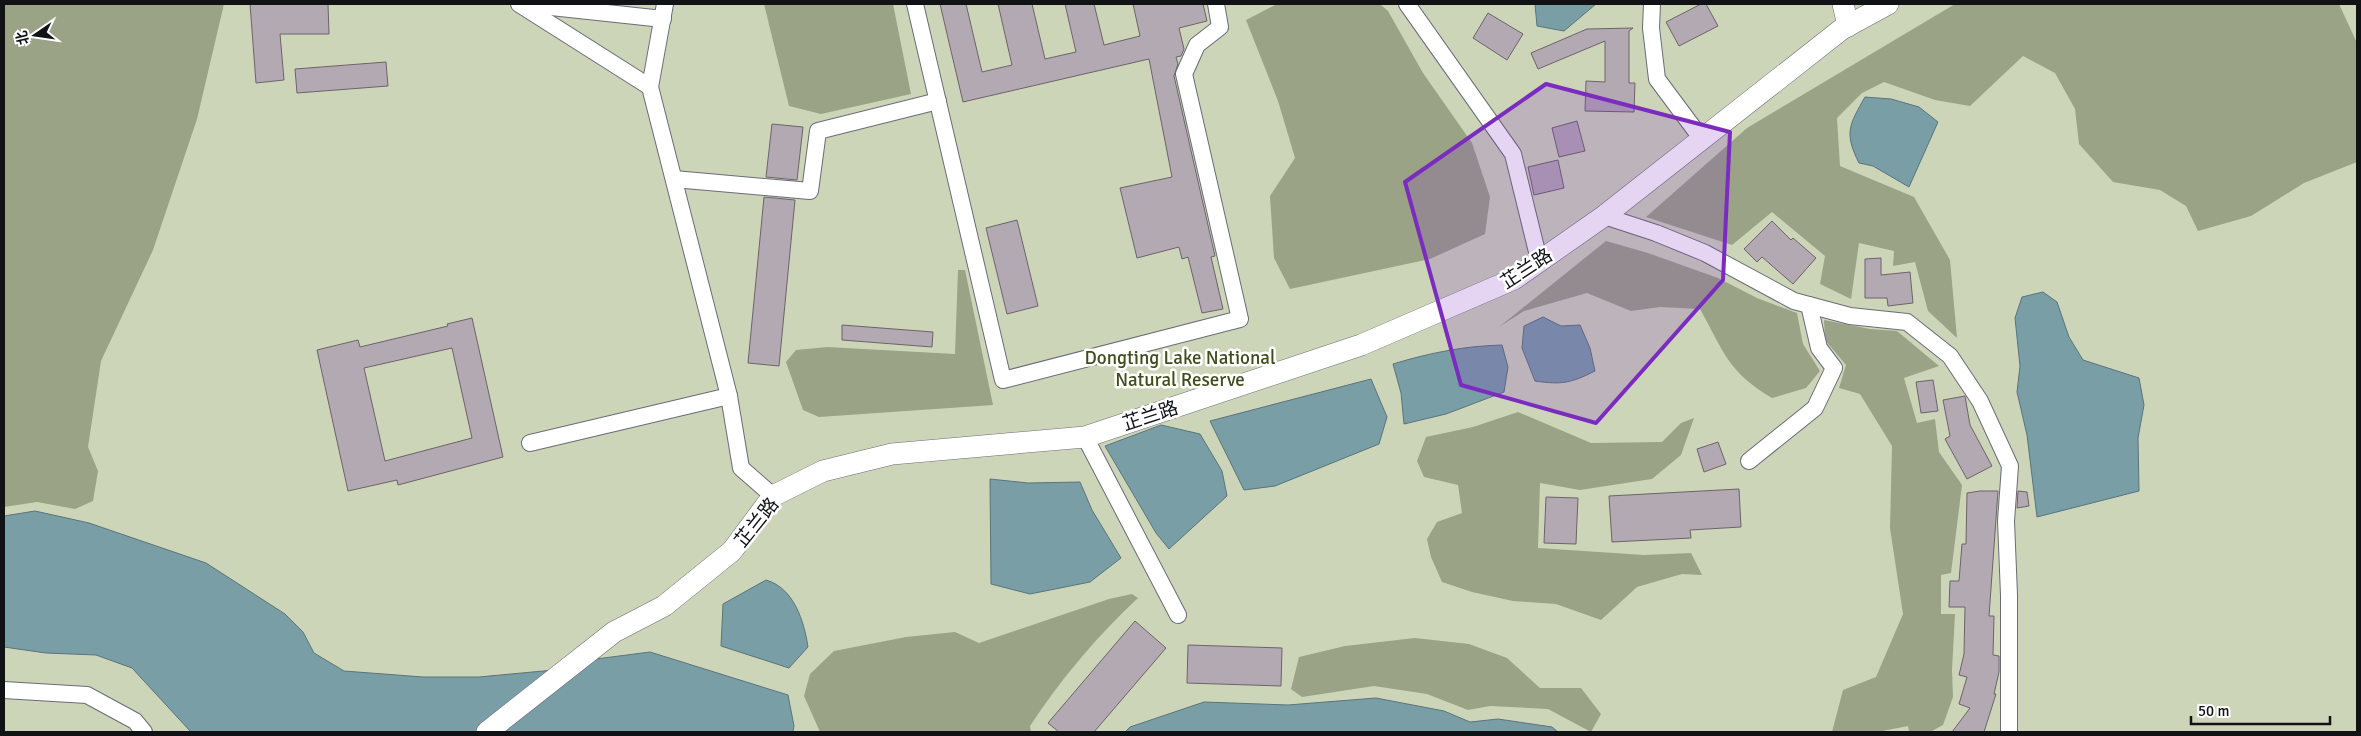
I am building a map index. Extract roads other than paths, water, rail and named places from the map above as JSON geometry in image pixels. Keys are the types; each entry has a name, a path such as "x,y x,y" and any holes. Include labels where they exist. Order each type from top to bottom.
{"street":[{"path":"519,4 664,11 650,87 729,396 741,468 773,496"},
{"path":"519,4 650,87"},
{"path":"915,4 1003,380 1240,319 1184,74 1198,45 1220,27 1216,4"},
{"path":"1407,4 1513,154 1539,260"},
{"path":"1652,4 1651,28 1657,79 1701,138"},
{"path":"1843,4 1848,26"},
{"name":"芷兰路","path":"487,732 614,632 664,606 732,551 773,496 823,471 892,454 1085,437 1361,345 1514,279 1604,216 1701,138 1848,26 1888,4"},
{"path":"674,180 810,191 818,131 938,101"},
{"path":"1604,216 1656,233 1705,253 1794,301 1850,316 1907,322 1950,356 1980,401 2010,466 2006,521 2009,595 2008,732"},
{"path":"1749,461 1815,408 1834,368 1819,348 1809,305"},
{"path":"530,443 729,396"},
{"path":"1085,437 1178,615"},
{"path":"4,690 87,694 135,721 144,732"}],"water":[{"path":"1535,4 1596,4 1564,31 1537,26"},
{"path":"1865,97 1891,99 1919,107 1938,122 1909,187 1873,166 1859,163 1854,153 1850,129"},
{"path":"2043,292 2057,302 2069,337 2083,360 2139,378 2144,405 2138,438 2139,491 2037,517 2027,435 2017,392 2020,366 2015,318 2022,297"},
{"path":"1543,317 1561,326 1580,325 1590,348 1595,371 1566,382 1535,381 1522,348 1524,326"},
{"path":"1502,345 1508,367 1504,392 1446,414 1404,424 1401,393 1393,364 1447,351"},
{"path":"1371,379 1387,417 1379,444 1275,486 1244,490 1210,421"},
{"path":"1161,425 1200,434 1222,471 1227,496 1169,549 1156,533 1105,446"},
{"path":"990,479 1028,483 1080,482 1092,510 1121,558 1090,582 1030,594 991,584"},
{"path":"35,511 89,523 206,563 285,614 303,632 314,653 344,671 423,677 479,677 554,670 596,659 650,652 788,695 794,726 793,732 191,732 132,668 96,655 46,653 4,647 4,516"},
{"path":"766,580 776,584 791,598 804,627 808,647 789,668 721,646 723,604"},
{"path":"1376,698 1444,711 1470,722 1498,719 1552,727 1558,732 1125,732 1130,727 1204,702 1288,705"}],"park label":[{"name":"Dongting Lake National Natural Reserve","path":"1180,368"}]}
